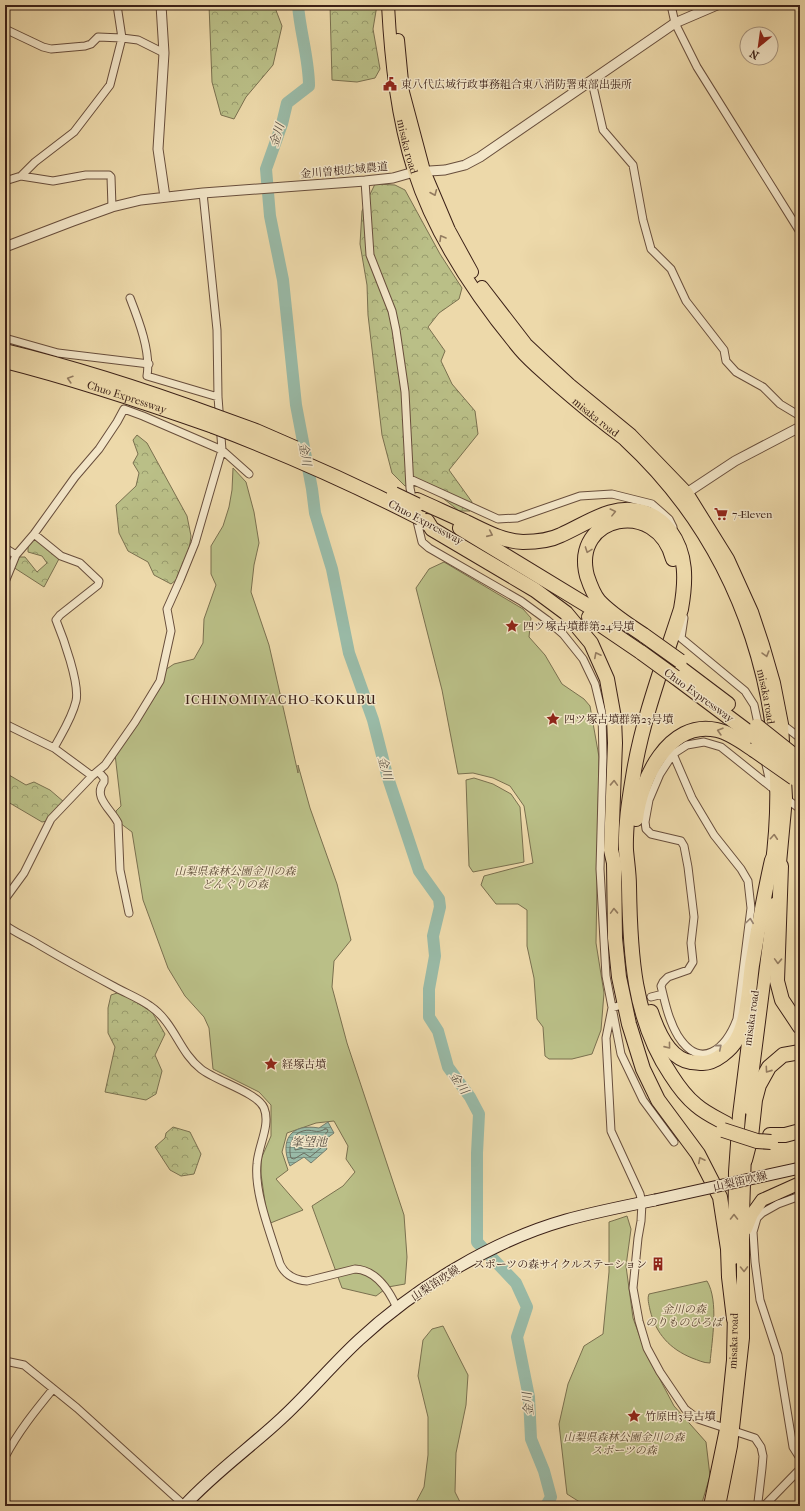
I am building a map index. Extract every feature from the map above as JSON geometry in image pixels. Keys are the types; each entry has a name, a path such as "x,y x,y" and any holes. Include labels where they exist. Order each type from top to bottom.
{"highway":[{"name":"misaka road","path":"388,5 391,59 399,116 419,172 469,267 526,344 570,385 631,435 683,495 728,559 747,600 761,639 774,683 782,724 778,792 775,899 748,1104 743,1214 743,1338 719,1506"},
{"name":"misaka road","path":"396,5 398,46 403,92 419,172"},
{"name":"Chuo Expressway","path":"5,351 52,362 154,394 365,490 420,511 535,573 592,607 718,697 755,738"},
{"name":"Chuo Expressway","path":"5,361 256,431 397,496 402,494 420,511 549,592 588,616 644,644"},
{"name":"misaka road","path":"683,495 735,593 749,629 765,684 773,732 778,792"},
{"path":"420,511 494,536 522,542 545,541 561,536 606,513 627,509 649,514 667,526 674,536 683,558 685,581 681,609 648,710 633,777 627,832 626,849 629,866 632,958 637,991 651,1040 665,1066 682,1091 696,1105 725,1127"},
{"path":"420,511 432,529 535,590 566,612 591,643 607,679 614,718 615,744 611,850 614,863 615,938 619,977 629,1024 643,1069 658,1100 698,1154 720,1197 728,1249 729,1277 734,1319"},
{"path":"614,863 618,851 624,796 632,746 653,670 671,619 676,584 671,550 662,535 638,521 624,520 610,523 600,530 592,539 586,553 584,565 590,585 599,600 622,620 644,644"},
{"name":"Chuo Expressway","path":"678,668 755,738 798,770"},
{"path":"629,866 634,850 636,817 643,788 654,765 668,746 685,734 694,730 706,729 755,738 798,770"},
{"name":"misaka road","path":"710,1506 730,1430 734,1319 734,1207 738,1122 777,863"},
{"path":"632,958 642,980 654,1020 664,1042 674,1054 688,1062 704,1063 719,1058 736,1040 760,914 777,863"},
{"path":"777,863 777,981 782,1000 800,1027"},
{"path":"615,938 629,985 641,1034 669,1087 688,1108 700,1118 725,1127 788,1142 800,1139"},
{"path":"745,1160 751,1137 755,1100 759,1084 768,1067 783,1054 800,1052"},
{"path":"771,1138 800,1131"},
{"path":"743,1249 747,1224 762,1200 800,1183"}],"main road":[{"name":"山梨笛吹線","path":"184,1506 205,1483 283,1417 358,1340 416,1294 467,1262 522,1236 566,1220 800,1168"}],"street":[{"path":"5,181 21,176 74,132 110,85 122,38 117,5"},
{"path":"160,5 164,52 158,149 165,197"},
{"path":"671,5 675,23 697,67 800,232"},
{"name":"金川曽根広域農道","path":"5,248 112,207 141,200 203,193 393,178 419,172 445,170 465,165 480,157 592,82 675,23 717,5"},
{"path":"5,29 43,47 51,49 85,46 92,44 98,37 138,40 164,52"},
{"path":"592,82 603,130 633,165 643,220 651,249 671,270 686,301 724,350 726,361 736,372 763,386 780,404 800,416"},
{"path":"21,176 53,181 86,176 109,175 111,177 112,207"},
{"path":"365,181 370,255 392,311 406,392 410,479 422,542 439,555 521,601 547,620 563,634 583,659 594,684 602,713 603,757 600,869 606,976 615,1007 621,1054 643,1100 674,1142"},
{"path":"5,899 24,873 51,819 92,776 105,765 135,722 160,680 171,631 166,609 195,543 222,450 218,397 217,330 203,193"},
{"path":"130,298 140,322 149,364 147,379 218,397"},
{"path":"5,338 58,353 149,364"},
{"path":"5,582 16,555 34,534 75,477 99,449 124,409 143,413 222,450 249,474"},
{"path":"683,495 735,461 800,427"},
{"path":"410,479 498,519 517,518 580,496 612,494 652,504 669,519 683,545 688,572 688,599 681,638 745,691 754,705 778,792"},
{"path":"34,534 61,556 80,563 99,581 98,585 60,615 56,620 64,638 72,668 77,699 71,717 54,748"},
{"path":"5,548 16,555"},
{"path":"5,724 54,748 92,776"},
{"path":"782,724 800,738"},
{"path":"673,754 692,798 714,836 748,881 751,908 740,1018 724,1043 715,1050 708,1054 700,1054 692,1051 684,1045 677,1034 669,1016 661,986 668,977 688,970 693,962 691,943 694,917 684,846 681,841 651,834 646,829 645,822 649,800 660,774 673,754 687,745 704,742 721,747 800,809"},
{"path":"98,771 104,778 100,796 109,811 115,816 118,823 120,870 129,913"},
{"path":"5,925 150,1006 167,1022 190,1060 200,1069 234,1088 252,1095 264,1106 266,1114 257,1164 258,1181 268,1224 280,1264 288,1275 299,1280 307,1281 355,1269 361,1269 370,1273 381,1283 391,1295 397,1308"},
{"path":"651,998 663,994"},
{"path":"615,1007 606,1038 611,1131 640,1194 642,1203 633,1288 638,1321 647,1348 660,1372 685,1409 698,1419 755,1438 761,1447 763,1456 758,1502 760,1506"},
{"path":"800,1196 762,1212 757,1218 753,1232 760,1300 778,1354 793,1446 800,1458"},
{"path":"5,1361 24,1365 77,1408 184,1506"},
{"path":"5,1457 29,1419 52,1389"},
{"path":"764,1506 800,1469"},
{"path":"5,1502 10,1506"}],"green space":[{"path":"209,5 274,5 282,26 273,65 246,97 234,119 221,115 212,82"},
{"path":"330,5 377,5 373,29 380,69 375,78 357,82 332,80"},
{"path":"375,184 395,185 405,190 440,254 462,288 459,299 439,313 428,327 445,351 441,361 452,384 475,411 478,434 449,470 472,502 470,511 459,511 429,487 405,486 392,473 382,435 368,315 367,285 360,244 362,211"},
{"path":"137,435 147,443 187,516 191,536 189,550 176,580 171,584 154,575 148,562 128,551 119,533 116,505 136,486 139,473 133,463 138,454 133,440"},
{"name":"山梨県森林公園金川の森 どんぐりの森","path":"233,468 246,482 254,512 259,543 254,565 251,592 269,645 298,773 298,765 310,808 337,884 351,940 334,961 332,987 347,1043 404,1215 407,1257 405,1284 388,1287 376,1296 342,1288 312,1206 343,1186 355,1172 346,1159 348,1146 334,1121 316,1123 287,1133 282,1152 288,1170 276,1179 303,1210 268,1224 261,1174 261,1159 271,1136 271,1105 259,1092 213,1069 209,1028 204,1017 185,996 168,968 143,900 132,832 116,820 116,811 121,806 115,754 129,724 143,713 165,670 174,664 194,659 203,643 204,619 216,585 211,574 211,546 223,526 229,507 232,490"},
{"path":"33,539 39,541 60,557 44,587 13,567 17,557 25,557 37,572 47,563 42,556 28,552 28,546"},
{"path":"444,562 523,609 531,618 529,637 545,655 562,684 584,699 590,706 599,757 596,943 604,993 601,1030 592,1054 572,1059 549,1059 545,1056 543,1027 537,1019 534,978 527,946 527,910 518,904 496,904 481,885 484,876 533,863 524,806 510,786 493,778 473,773 458,774 442,690 416,588 429,569"},
{"path":"9,775 26,785 34,782 50,790 64,802 47,821 42,822 8,802 5,798 5,777"},
{"path":"474,778 493,784 511,794 520,807 524,862 473,872 469,866 466,780"},
{"path":"120,992 152,1012 165,1034 155,1055 162,1071 156,1094 146,1100 105,1092 115,1047 108,1033 108,1008 111,995"},
{"path":"173,1127 190,1132 201,1154 194,1174 181,1176 170,1170 155,1147 165,1138 166,1133"},
{"name":"山梨県森林公園金川の森 スポーツの森","path":"627,1216 631,1229 626,1266 633,1318 645,1351 674,1406 706,1442 710,1476 701,1506 586,1506 567,1494 559,1424 568,1384 584,1346 603,1334 609,1272 609,1222"},
{"name":"金川の森 のりものひろば","path":"707,1281 711,1289 714,1310 710,1363 684,1354 665,1340 653,1319 648,1300 649,1294"},
{"path":"443,1326 468,1375 466,1405 456,1453 455,1492 462,1506 414,1506 424,1487 428,1455 428,1417 418,1376 423,1340 432,1329"}],"water":[{"name":"峯望池","path":"328,1122 334,1133 326,1139 325,1144 327,1149 311,1163 304,1157 290,1166 286,1148 290,1135 301,1128 319,1128"}],"waterway":[{"name":"金川","path":"298,5 308,66 309,86 287,103 282,124 266,169 270,216 283,280 296,405 312,489 315,513 332,569 349,653 373,720 387,775 419,871 439,899 440,907 433,936 435,956 429,989 429,1017 438,1031 448,1067 470,1097 479,1114 477,1153 477,1242 516,1283 527,1307 517,1337 529,1397 531,1439 544,1471 551,1497 546,1506"}],"place":[{"name":"東八代広域行政事務組合東八消防署東部出張所","path":"390,84"},
{"name":"7-Eleven","path":"721,514"},
{"name":"四ツ塚古墳群第24号墳","path":"512,626"},
{"name":"四ツ塚古墳群第23号墳","path":"553,719"},
{"name":"経塚古墳","path":"271,1064"},
{"name":"スポーツの森サイクルステーション","path":"658,1264"},
{"name":"竹原田3号古墳","path":"634,1416"}],"district":[{"name":"ICHINOMIYACHO-KOKUBU","path":"281,699"}]}
